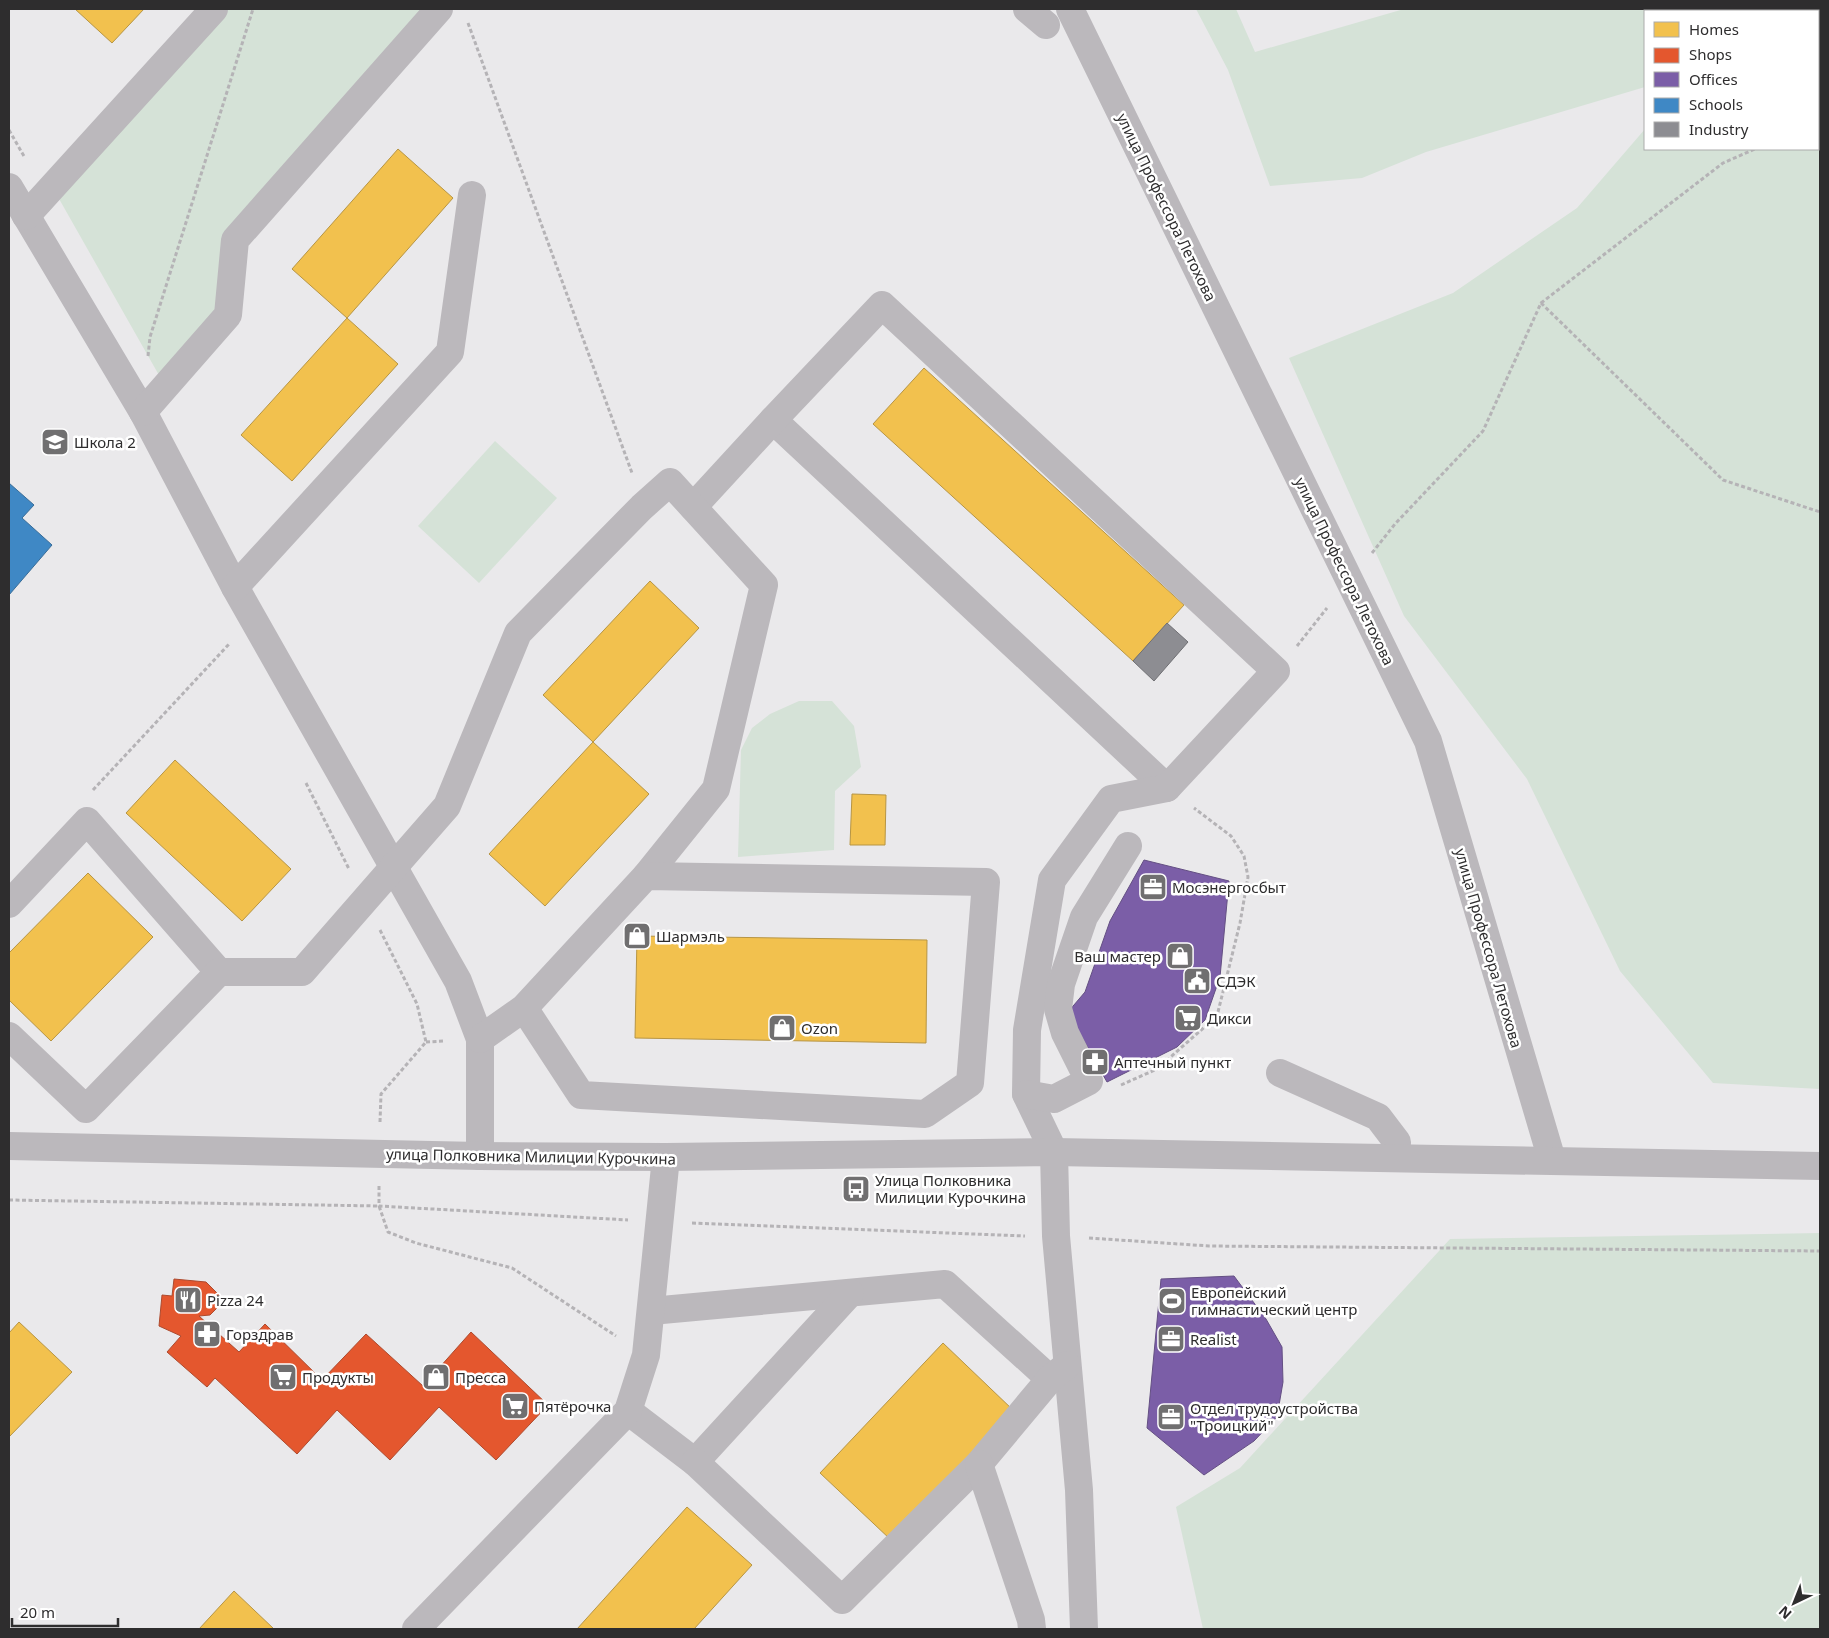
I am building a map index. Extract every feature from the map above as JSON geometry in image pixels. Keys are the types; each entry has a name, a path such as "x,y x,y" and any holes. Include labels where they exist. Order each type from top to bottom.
{"street":[{"path":"26,216 214,9"},
{"path":"144,412 228,316 235,240 439,9"},
{"name":"улица Профессора Летохова","path":"1070,9 1428,741 1552,1160"},
{"path":"9,187 144,412 235,587 458,981 480,1039 480,1156"},
{"path":"235,587 450,352 472,195"},
{"path":"693,507 882,305 1276,671 1167,788 1111,799 1052,880 1028,1030 1026,1094 1054,1152 1058,1371 1079,1490 1084,1629"},
{"path":"773,420 1167,788"},
{"path":"9,1036 86,1109 219,972 302,972 447,806 518,634 642,507 670,482 764,585 716,789 646,876 524,1008 480,1039"},
{"path":"9,904 87,821 219,972"},
{"path":"1026,1094 1054,1099 1089,1081 1062,1025 1058,1009 1061,984 1084,917 1128,846"},
{"path":"524,1008 582,1095 925,1114 970,1083 986,882 646,876"},
{"path":"1280,1073 1378,1117 1397,1142 1396,1157"},
{"name":"улица Полковника Милиции Курочкина","path":"9,1146 480,1156 666,1157 1054,1152 1820,1166"},
{"path":"416,1629 628,1411 646,1355 666,1157"},
{"path":"651,1311 946,1284 1058,1371"},
{"path":"695,1462 850,1293"},
{"path":"628,1411 695,1462 842,1600 979,1464 1058,1371"},
{"path":"979,1464 1031,1620 1032,1629"}],"path":[{"path":"148,357 150,337 253,9"},
{"path":"466,18 630,464 642,507"},
{"path":"1371,554 1395,524 1482,431 1542,303 1723,163 1753,150"},
{"path":"1542,303 1723,480 1820,512"},
{"path":"1276,671 1328,607"},
{"path":"90,792 234,639"},
{"path":"304,778 417,1004 426,1042 380,1094 379,1206 388,1232 416,1243 512,1268 646,1355"},
{"path":"1117,1087 1157,1069 1217,1016 1245,896 1248,877 1244,856 1231,836 1167,788"},
{"path":"9,1200 379,1206 660,1222 1056,1236 1209,1246 1820,1251"}],"shaded area":[{"path":"226,9 429,9 226,239 221,311 160,377 58,197"},
{"path":"1196,9 1236,9 1255,52 1404,9 1820,9 1820,1089 1713,1083 1620,971 1527,779 1404,616 1289,358 1453,293 1577,208 1644,130 1644,150 1819,150 1819,10 1644,10 1644,87 1426,152 1362,178 1270,186 1228,70"},
{"path":"495,441 557,498 479,583 418,526"},
{"path":"799,701 832,701 854,726 861,767 835,791 834,850 738,857 741,750 752,728 770,714"},
{"path":"1820,1233 1820,1629 1203,1629 1176,1507 1240,1468 1450,1239"}],"building: Homes":[{"path":"75,9 144,9 112,43"},
{"path":"398,149 453,198 347,318 292,269"},
{"path":"347,318 398,364 292,481 241,435"},
{"path":"924,368 1184,605 1133,661 873,424"},
{"path":"650,581 699,628 593,742 543,695"},
{"path":"593,742 649,794 545,906 489,854"},
{"path":"175,760 291,869 242,921 126,813"},
{"path":"852,794 886,795 885,845 850,845"},
{"path":"88,873 153,937 51,1041 9,1000 9,953"},
{"path":"637,936 927,940 926,1043 635,1038"},
{"path":"19,1322 72,1372 9,1437 9,1333"},
{"path":"943,1343 1013,1410 891,1540 820,1473"},
{"path":"687,1507 752,1565 694,1629 577,1629"},
{"path":"234,1591 274,1629 199,1629"}],"building: Shops":[{"path":"174,1279 206,1282 220,1296 220,1305 210,1315 199,1316 239,1352 265,1324 322,1380 366,1334 423,1386 471,1332 548,1405 496,1460 439,1407 390,1460 337,1410 297,1454 215,1378 207,1387 167,1352 181,1336 159,1326 162,1295 172,1296"}],"building: Offices":[{"path":"1144,860 1229,881 1220,977 1205,1020 1177,1047 1107,1082 1068,1012 1085,992 1110,921"},
{"path":"1234,1276 1266,1319 1282,1347 1283,1382 1277,1417 1254,1441 1204,1475 1147,1428 1161,1279"}],"building: Schools":[{"path":"9,483 34,505 22,518 52,545 9,595"}],"building: Industry":[{"path":"1167,623 1188,642 1154,681 1133,661"}],"place":[{"name":"Школа 2","path":"55,442"},
{"name":"Мосэнергосбыт","path":"1153,887"},
{"name":"Шармэль","path":"637,936"},
{"name":"Ваш мастер","path":"1180,956"},
{"name":"СДЭК","path":"1197,981"},
{"name":"Дикси","path":"1188,1018"},
{"name":"Ozon","path":"782,1028"},
{"name":"Аптечный пункт","path":"1095,1062"},
{"name":"Улица Полковника Милиции Курочкина","path":"856,1189"},
{"name":"Pizza 24","path":"188,1300"},
{"name":"Европейский гимнастический центр","path":"1172,1301"},
{"name":"Горздрав","path":"207,1334"},
{"name":"Realist","path":"1171,1339"},
{"name":"Продукты","path":"283,1377"},
{"name":"Пресса","path":"436,1377"},
{"name":"Пятёрочка","path":"515,1406"},
{"name":"Отдел трудоустройства \"Троицкий\"","path":"1171,1417"}]}
